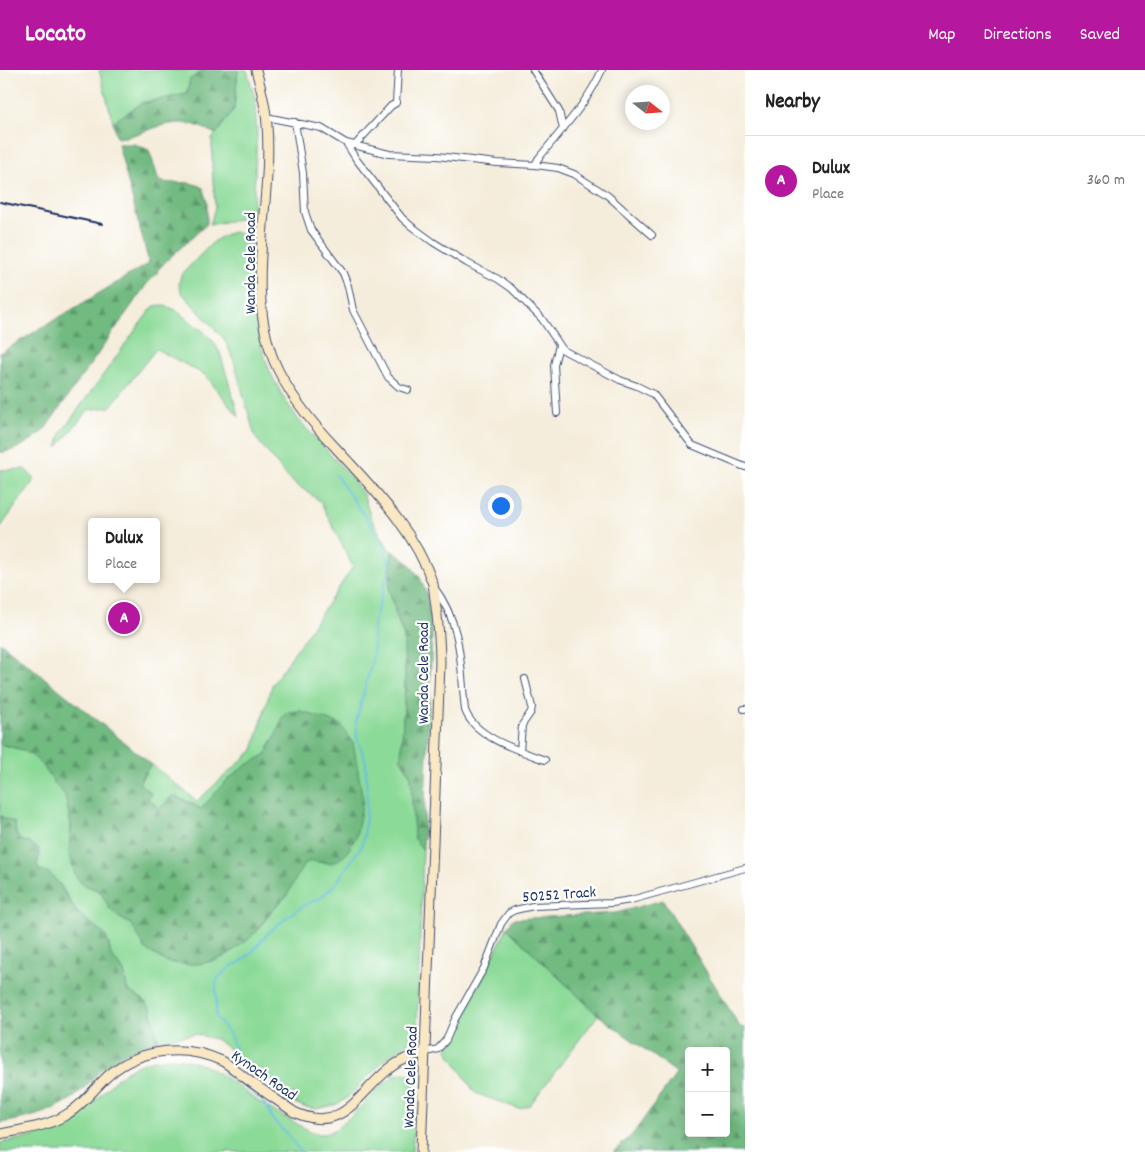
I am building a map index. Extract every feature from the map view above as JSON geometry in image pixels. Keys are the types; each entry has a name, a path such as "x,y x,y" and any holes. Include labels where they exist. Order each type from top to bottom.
{"street":[{"name":"Wanda Cele Road","path":"256,70 266,117 267,145 261,290 264,324 274,361 290,392 305,413 369,484 407,531 423,559 434,586 440,639 440,663 422,1148"},
{"path":"355,145 396,103 398,70"},
{"path":"532,70 559,111 563,129"},
{"path":"535,165 584,102 602,70"},
{"path":"266,117 321,128 346,143 389,154 437,156 558,168 574,174 607,195 652,235"},
{"path":"295,122 303,173 305,212 308,222 316,237 343,273 353,310 388,377 398,387 408,390"},
{"path":"346,143 356,159 406,222 433,242 511,288 546,324 559,345 574,357 653,394 692,445 745,467"},
{"path":"557,413 554,366 559,345"},
{"path":"434,586 445,602 456,632 465,710 468,718 482,730 508,746 545,760"},
{"path":"520,751 522,725 531,712 532,707 525,679"},
{"name":"50252 Track","path":"426,1052 438,1049 446,1040 455,1019 484,968 501,924 509,913 528,907 626,901 745,868"},
{"name":"Kynoch Road","path":"0,1134 44,1125 68,1114 84,1101 110,1074 137,1058 152,1053 184,1051 205,1055 223,1062 294,1112 302,1116 325,1119 342,1114 380,1077 402,1060 426,1052"}],"green space":[{"path":"99,70 206,70 190,79 187,94 142,103 113,122"},
{"path":"206,70 238,70 234,109 216,134 197,126 180,123 117,138 113,122 142,103 187,94 190,79"},
{"path":"238,70 247,70 255,99 257,134 253,211 248,217 210,225 215,207 212,139 234,109"},
{"path":"118,144 134,144 149,150 159,181 192,183 203,188 207,203 207,224 157,271 158,273 146,285 45,429 13,450 0,453 0,353 149,263"},
{"path":"234,232 245,234 251,242 255,318 261,346 270,372 283,397 298,419 350,476 363,494 371,518 392,551 395,614 404,637 405,683 401,759 411,776 414,838 423,850 417,1025 413,1037 389,1056 346,1099 335,1105 316,1109 304,1107 293,1102 266,1074 215,1039 195,1034 158,1040 151,1009 144,1000 130,992 127,988 124,972 111,956 105,935 76,911 60,884 39,871 37,865 40,855 30,843 20,840 16,834 15,823 0,816 0,744 23,750 33,756 66,795 71,825 69,852 82,884 100,891 110,909 117,916 132,925 139,935 144,948 259,929 304,864 310,861 330,863 301,711 288,712 265,755 236,773 201,809 184,799 160,809 148,798 151,793 139,783 151,764 197,801 253,750 272,685 353,567 320,501 290,480 255,437 233,358 224,339 181,292 179,284 181,275 213,242 224,235"},
{"path":"161,305 174,309 214,342 220,353 239,417 205,375 156,349 110,407 88,410 57,448 61,433 142,321 154,306"},
{"path":"25,469 35,479 0,528 0,470"},
{"path":"392,551 409,563 420,578 427,595 432,635 423,850 414,838 411,776 401,759 405,683 404,637 389,590"},
{"path":"0,642 151,764 139,783 151,793 148,799 159,809 173,795 201,809 227,780 245,766 265,755 275,737 283,716 288,712 301,711 340,724 353,742 363,800 356,837 346,854 337,861 330,863 311,861 304,864 286,897 269,913 259,929 227,955 217,960 198,964 167,962 146,950 132,925 117,916 110,909 100,891 82,884 75,875 69,852 71,825 65,795 44,767 33,756 23,750 0,744"},
{"path":"0,816 15,823 16,834 20,840 30,843 39,849 37,865 39,870 48,872 56,880 76,911 105,935 111,956 124,972 127,988 130,992 144,1000 151,1009 158,1040 120,1056 100,1071 77,1095 56,1108 38,1115 0,1123"},
{"path":"663,900 740,1027 745,1028 745,1152 613,1152 632,1135 677,1073 598,1015 507,928 513,919 616,913"},
{"path":"507,928 598,1015 530,1105 519,1109 475,1093 447,1050"},
{"path":"172,1058 197,1063 218,1073 271,1110 315,1133 323,1134 332,1131 343,1123 390,1079 400,1074 408,1074 413,1079 415,1094 412,1152 0,1152 0,1143 43,1134 67,1124 81,1114 123,1073 152,1061"}],"waterway":[{"path":"231,1060 235,1049 230,1035 216,1017 216,982 231,966 241,962 268,933 287,917 304,905 319,899 334,886 361,847 364,837 367,800 366,762 357,738 356,722 372,661 374,622 390,566 384,544 336,475"},
{"path":"224,1071 261,1099 273,1120 302,1152"}],"railway":[{"path":"0,202 102,224"}],"place":[{"name":"Dulux","path":"124,618"}]}
